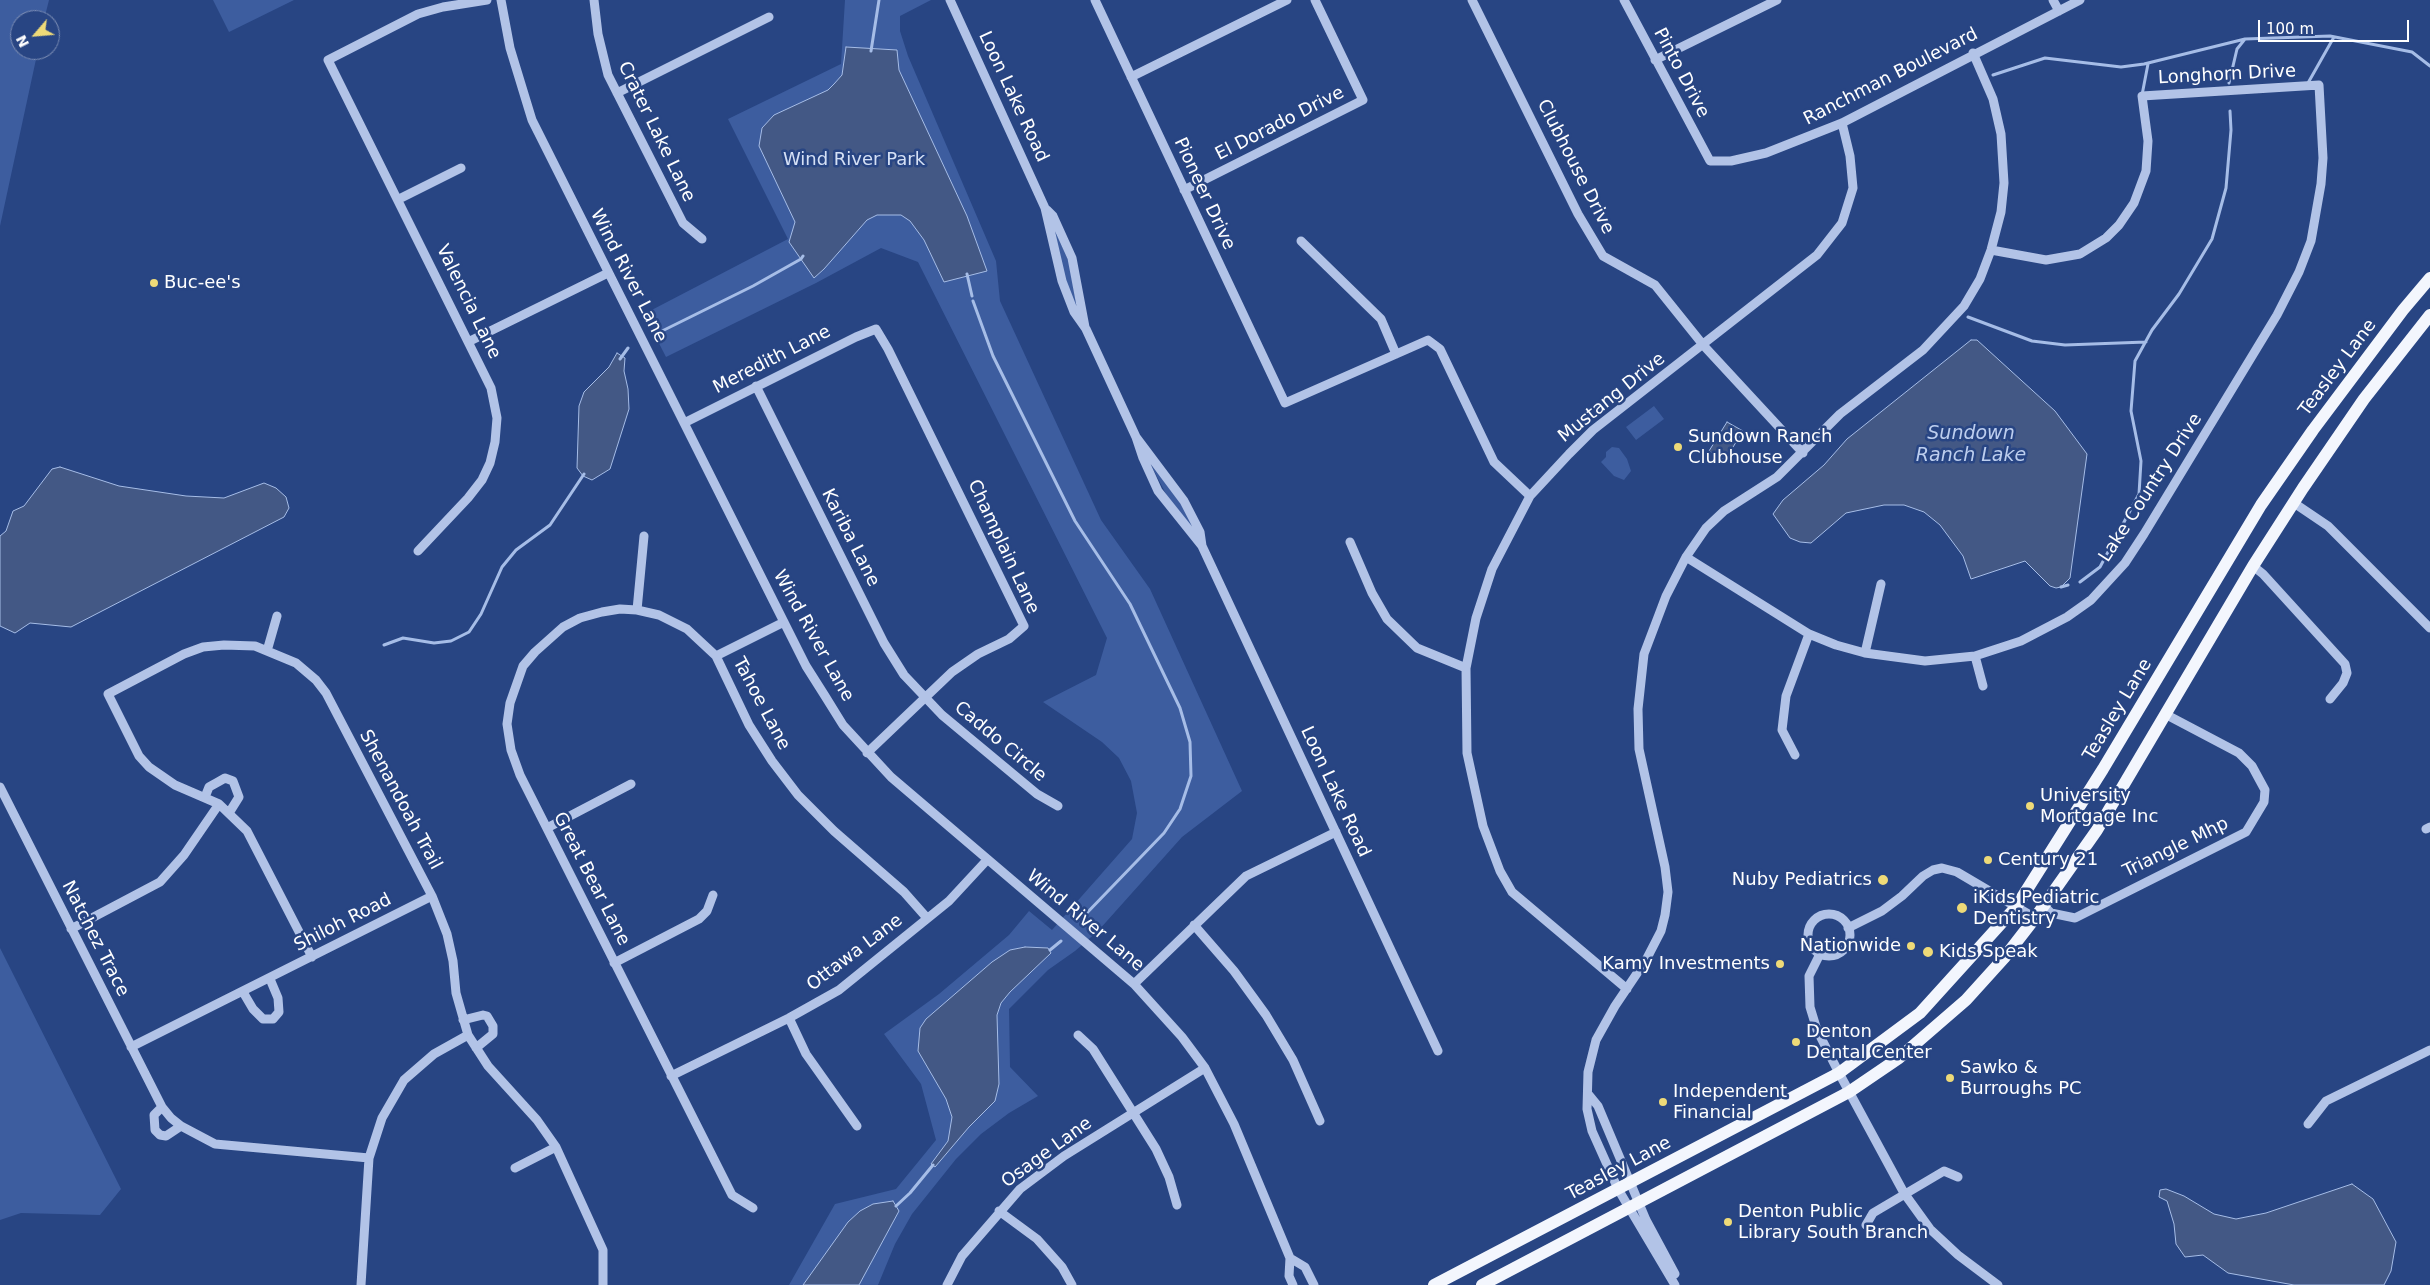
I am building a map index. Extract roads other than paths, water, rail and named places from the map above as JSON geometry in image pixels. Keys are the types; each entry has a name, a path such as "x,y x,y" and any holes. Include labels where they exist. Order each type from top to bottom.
{"main road":[{"name":"Teasley Lane","path":"1434,1285 1839,1073 1920,1013 2016,907 2103,769 2261,505 2313,430 2403,310 2430,278"},
{"path":"1482,1285 1849,1092 1899,1058 1940,1024 2004,958 2044,906 2097,830 2253,566 2364,400 2430,315"}],"street":[{"name":"Valencia Lane","path":"418,551 468,498 482,480 490,463 495,442 497,418 491,388 470,341 328,60 418,14 443,7 487,0"},
{"name":"Wind River Lane","path":"501,0 510,48 532,120 806,666 844,724 867,753 925,808 1134,984 1156,1005 1205,1068 1234,1124 1290,1258 1289,1276 1293,1285"},
{"name":"Crater Lake Lane","path":"594,0 603,56 608,74 682,223 702,239"},
{"name":"Loon Lake Road","path":"950,0 1045,208 1062,281 1074,312 1086,329 1136,437 1158,491 1202,546 1438,1051"},
{"name":"Pioneer Drive","path":"1095,0 1285,403 1396,354"},
{"path":"1131,76 1287,0"},
{"name":"El Dorado Drive","path":"1184,190 1363,100 1316,0"},
{"name":"Clubhouse Drive","path":"1472,0 1578,214 1603,256 1655,286 1704,346 1803,453"},
{"name":"Pinto Drive","path":"1624,0 1710,161"},
{"path":"2053,0 2059,11"},
{"name":"Ranchman Boulevard","path":"1710,161 1731,161 1766,153 1842,123 2080,0"},
{"path":"1655,60 1772,1"},
{"path":"617,93 769,17"},
{"path":"1681,1285 1633,1205 1618,1189 1592,1131 1587,1109 1589,1095 1588,1072 1596,1040 1603,1025 1662,931 1668,892 1665,867 1638,749 1638,709 1644,654 1666,596 1686,557 1706,528 1724,511 1777,477 1803,453 1820,432 1923,350 1948,326 1964,306 1980,279 1991,250 2001,212 2004,183 2001,134 1993,99 1973,54"},
{"name":"Longhorn Drive","path":"1991,250 2046,260 2080,254 2106,238 2119,226 2134,203 2146,172 2148,141 2142,96 2320,85"},
{"name":"Lake Country Drive","path":"1686,557 1809,634 1836,645 1865,653 1925,661 1975,656 2021,641 2067,618 2091,600 2125,563 2277,315 2299,272 2310,241 2316,215 2323,158 2320,85"},
{"name":"Mustang Drive","path":"1627,989 1512,892 1500,871 1483,826 1467,753 1466,668 1476,618 1492,569 1530,496 1593,430 1704,346 1817,255 1842,222 1853,188 1850,156 1842,123"},
{"path":"399,199 460,168"},
{"name":"Loon Lake Road","path":"1045,208 1053,216 1072,258 1086,329"},
{"path":"1301,241 1381,319 1396,354 1428,340 1440,349 1494,462 1530,496"},
{"path":"470,341 608,273"},
{"name":"Meredith Lane","path":"684,423 756,386 876,329"},
{"name":"Champlain Lane","path":"867,753 952,672 978,654 1009,639 1024,626 1018,609 876,329"},
{"name":"Kariba Lane","path":"756,386 884,643 904,674 924,698"},
{"name":"Loon Lake Road","path":"1136,437 1184,501 1200,532 1202,546"},
{"path":"2294,503 2328,526 2430,628"},
{"path":"637,610 644,536"},
{"path":"1350,542 1372,593 1387,620 1417,648 1466,668"},
{"path":"2253,566 2263,574 2345,664 2347,673 2345,678 2330,699"},
{"path":"1865,653 1881,584"},
{"name":"Great Bear Lane","path":"637,610 620,609 580,618 563,627 534,652 523,666 516,681 507,724 511,750 520,775 732,1196 753,1208"},
{"name":"Tahoe Lane","path":"637,610 672,620 687,630 716,656 749,725 772,761 798,795 834,831 904,892 927,918"},
{"path":"267,651 278,616"},
{"path":"716,656 784,622"},
{"path":"1796,755 1782,730 1786,696 1809,634"},
{"name":"Shenandoah Trail","path":"205,797 175,785 149,767 139,756 108,694 184,654 210,646 255,646 296,663 312,676 326,692 432,896 447,934 453,961 456,993 468,1035 488,1066 537,1120 556,1147 603,1250 603,1285"},
{"path":"1975,656 1983,686"},
{"name":"Caddo Circle","path":"924,698 1037,794 1058,806"},
{"name":"Triangle Mhp","path":"2044,906 2051,913 2063,918 2075,918 2246,832 2264,802 2265,790 2252,766 2239,753 2165,714"},
{"path":"229,813 239,797 233,781 225,778 209,787 205,797 219,804 248,831 312,957"},
{"path":"547,828 631,784"},
{"name":"Natchez Trace","path":"0,787 162,1107 181,1126 215,1144 369,1158"},
{"path":"71,929 160,882 184,855 219,804"},
{"path":"1134,984 1246,876 1336,832"},
{"name":"Ottawa Lane","path":"672,1076 788,1018 839,990 964,886 987,860"},
{"path":"1848,928 1882,911 1902,896 1923,876 1942,868 1957,872 2035,918"},
{"path":"614,963 699,919 707,911 713,895"},
{"name":"Shiloh Road","path":"131,1047 432,896"},
{"path":"1832,914 1839,916 1848,928 1849,939 1841,952 1834,955 1820,954 1809,941 1808,932 1810,925 1817,917 1832,914"},
{"path":"1194,925 1234,971 1266,1015 1293,1060 1320,1121"},
{"path":"1820,954 1809,976 1810,1007 1817,1030 1849,1092 1904,1193 1930,1229 1998,1285"},
{"path":"243,992 253,1009 263,1019 273,1019 279,1012 278,998 270,978"},
{"path":"463,1020 483,1015 487,1016 494,1026 493,1034 476,1048"},
{"path":"788,1018 806,1054 857,1126"},
{"path":"361,1285 369,1158 382,1118 404,1080 434,1054 468,1035"},
{"path":"1078,1036 1093,1049 1156,1148 1169,1177 1177,1205"},
{"path":"2308,1124 2326,1101 2430,1050"},
{"name":"Osage Lane","path":"947,1285 962,1256 1020,1189 1064,1156 1205,1068"},
{"path":"1589,1095 1598,1106 1630,1183 1633,1205 1675,1285"},
{"path":"162,1107 154,1115 155,1130 160,1135 166,1136 181,1126"},
{"path":"515,1168 556,1147"},
{"path":"1866,1226 1873,1212 1944,1171 1958,1177"},
{"path":"999,1211 1037,1239 1062,1267 1072,1285"},
{"name":"Wind River Lane","path":"1290,1258 1305,1267 1314,1285"}],"water":[{"path":"846,47 897,50 899,70 967,216 987,271 944,282 924,240 910,221 901,215 877,215 867,220 814,278 789,242 795,222 759,146 762,128 774,115 828,90 842,75"},
{"name":"Sundown Ranch Lake","path":"1971,340 1977,340 2055,411 2087,454 2070,578 2061,587 2050,586 2025,561 1971,579 1963,556 1940,525 1924,512 1904,505 1884,505 1846,513 1811,543 1800,542 1790,538 1773,514 1783,500 1824,465 1847,439"},
{"path":"617,353 625,358 624,371 628,389 629,409 610,469 592,480 583,476 577,468 579,406 584,392 609,367"},
{"path":"1727,422 1743,431 1725,460 1709,451"},
{"path":"60,467 119,486 186,496 224,498 264,483 276,488 286,497 289,508 284,517 71,627 30,623 15,633 0,626 0,536 6,531 13,511 24,506 52,469"},
{"path":"1025,947 1048,948 1051,953 1001,1003 997,1015 999,1084 995,1101 969,1127 935,1167 931,1164 948,1141 952,1117 946,1099 918,1051 920,1028 926,1019 992,962 1010,950"},
{"path":"2352,1184 2373,1199 2396,1242 2391,1271 2384,1285 2294,1285 2228,1273 2203,1255 2185,1257 2176,1244 2174,1224 2167,1201 2159,1197 2160,1190 2166,1189 2184,1196 2214,1214 2236,1219 2266,1213"},
{"path":"893,1201 899,1211 859,1285 803,1285 848,1222 860,1211 873,1204"}],"waterway":[{"path":"871,51 879,0"},
{"path":"1993,75 2045,58 2121,67 2144,64 2245,39 2330,36 2412,52 2430,66"},
{"path":"2308,83 2334,37"},
{"path":"2229,83 2237,49 2245,39"},
{"path":"2142,95 2148,64"},
{"path":"2080,582 2100,567 2139,494 2141,461 2131,411 2135,361 2152,330 2179,294 2212,239 2226,188 2231,130 2230,111"},
{"path":"656,334 753,286 801,259 803,256"},
{"path":"967,274 972,296"},
{"path":"973,301 993,356 1075,521 1130,604 1180,708 1190,742 1191,776 1180,809 1164,833 1082,918"},
{"path":"1968,317 2032,341 2065,345 2146,342"},
{"path":"620,359 628,348"},
{"path":"384,645 403,638 434,643 451,641 469,632 481,614 502,567 516,550 550,525 584,474"},
{"path":"2061,587 2068,585"},
{"path":"1050,950 1061,941"},
{"path":"896,1206 910,1193 933,1165"}],"place":[{"name":"Buc-ee's","path":"154,283"},
{"name":"Sundown Ranch Clubhouse","path":"1678,447"},
{"name":"University Mortgage Inc","path":"2030,806"},
{"name":"Century 21","path":"1988,860"},
{"name":"Nuby Pediatrics","path":"1883,880"},
{"name":"iKids Pediatric Dentistry","path":"1962,908"},
{"name":"Nationwide","path":"1911,946"},
{"name":"Kids Speak","path":"1928,952"},
{"name":"Kamy Investments","path":"1780,964"},
{"name":"Denton Dental Center","path":"1796,1042"},
{"name":"Sawko & Burroughs PC","path":"1950,1078"},
{"name":"Independent Financial","path":"1663,1102"},
{"name":"Denton Public Library South Branch","path":"1728,1222"}],"park label":[{"name":"Wind River Park","path":"854,160"}]}
